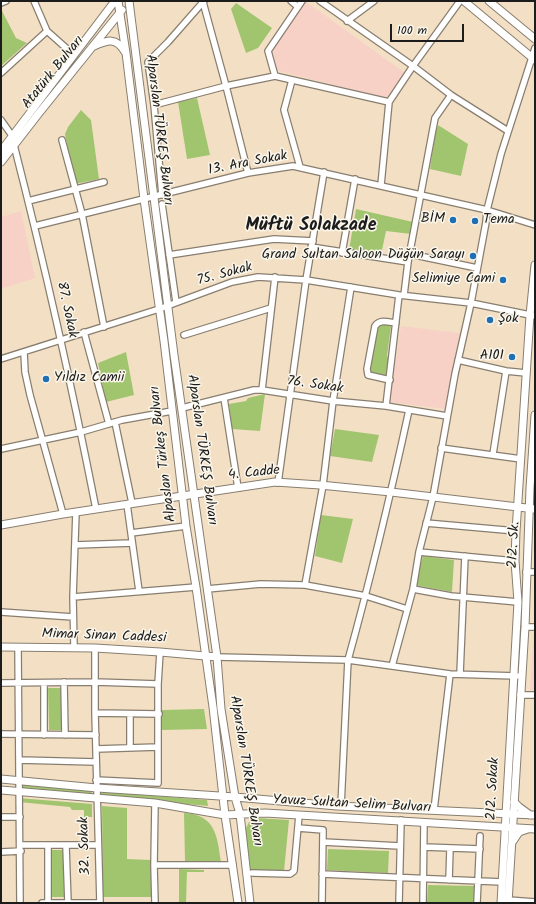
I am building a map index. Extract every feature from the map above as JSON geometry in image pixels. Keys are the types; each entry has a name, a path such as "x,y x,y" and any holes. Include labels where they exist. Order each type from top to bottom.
{"main road":[{"name":"Alpaslan Türkeş Bulvarı","path":"117,1 120,11 126,53 186,526 213,707 225,815 238,903"},
{"path":"1,150 13,137 74,55 117,1"},
{"name":"Atatürk Bulvarı","path":"1,162 38,113 128,1"},
{"name":"Alparslan TÜRKEŞ Bulvarı","path":"128,1 153,197 217,657 221,709 235,797 240,814 250,903"},
{"path":"464,1 533,59"},
{"path":"489,1 535,39"},
{"path":"92,47 106,40 112,41 122,47 126,53"},
{"name":"212. Sokak","path":"501,903 518,602 515,561 517,507 535,265"},
{"name":"212. Sk.","path":"508,901 514,827 513,814 525,627 526,572 532,509 535,415"},
{"name":"4. Cadde","path":"1,525 76,512 278,483 323,485 532,509"},
{"name":"Mimar Sinan Caddesi","path":"1,647 95,648 217,657"},
{"name":"Yavuz Sultan Selim Bulvarı","path":"1,778 97,788 341,806 533,815"},
{"name":"Yavuz Sultan Selim Bulvarı","path":"1,790 155,803 225,815 265,813 534,828"},
{"path":"514,802 519,808 533,815"},
{"path":"512,841 519,832 534,828"}],"street":[{"path":"1,3 6,1"},
{"path":"34,1 47,31 74,55"},
{"path":"291,1 298,7"},
{"path":"275,76 268,51 302,1"},
{"path":"320,1 413,66 451,96 508,131"},
{"path":"347,21 373,1"},
{"path":"381,186 389,102 460,1"},
{"path":"203,2 248,173"},
{"path":"162,195 154,105 148,62 168,42 203,2"},
{"path":"1,73 47,31"},
{"path":"392,666 413,588 419,552 433,497 447,416 471,303 487,210 501,154 533,59 535,48"},
{"path":"154,105 226,86 275,76 389,102"},
{"path":"292,80 284,110 300,167"},
{"path":"386,406 396,323 435,118 451,96"},
{"name":"87. Sokak","path":"1,120 13,137 35,226 81,432 96,509"},
{"path":"62,140 82,214 104,327"},
{"name":"13. Ara Sokak","path":"35,226 248,173 293,166 487,210 535,225"},
{"path":"278,483 306,280 324,172"},
{"path":"342,253 355,179"},
{"path":"28,201 104,182"},
{"path":"162,204 176,302"},
{"path":"169,255 274,239 313,241"},
{"path":"311,247 408,262"},
{"path":"410,254 477,268"},
{"name":"75. Sokak","path":"1,359 159,309 232,282 258,277 306,280 401,295 471,303 532,316"},
{"path":"262,390 275,278"},
{"path":"305,585 323,485 333,401 352,287"},
{"path":"184,335 271,308"},
{"path":"390,380 371,377 368,375 367,369 375,326 381,321 396,323"},
{"path":"84,332 109,424"},
{"path":"24,352 27,384 63,514"},
{"path":"458,360 506,371 526,373"},
{"path":"493,454 506,371"},
{"name":"76. Sokak","path":"182,408 254,390 262,390 290,396 386,406 447,416"},
{"path":"224,398 238,488"},
{"path":"341,806 348,660 366,596 409,410"},
{"path":"1,449 81,432 115,422 172,411"},
{"path":"115,422 130,504 132,543 139,591"},
{"path":"441,448 521,459"},
{"path":"74,648 73,597 76,512"},
{"path":"426,523 516,531"},
{"path":"131,533 186,526"},
{"path":"75,545 132,543"},
{"path":"419,552 515,561"},
{"path":"460,674 465,556"},
{"path":"526,572 535,572"},
{"path":"207,589 261,584 305,585 366,596 407,609"},
{"path":"73,597 196,587"},
{"path":"413,588 463,597 518,602"},
{"path":"1,612 73,617"},
{"path":"525,627 535,627"},
{"path":"18,647 20,903"},
{"name":"32. Sokak","path":"95,648 96,780 100,903"},
{"path":"96,780 158,783 158,684 160,652"},
{"path":"217,657 348,660 450,674 521,676"},
{"path":"434,810 450,674"},
{"path":"64,682 65,734"},
{"path":"1,683 95,682 158,684"},
{"path":"44,683 44,734"},
{"path":"520,695 535,695"},
{"path":"95,713 159,714"},
{"path":"130,714 130,748"},
{"path":"1,734 96,735"},
{"path":"96,749 158,747"},
{"path":"19,760 96,762"},
{"path":"155,803 155,903"},
{"path":"252,874 290,874 294,871 298,815"},
{"path":"1,817 20,817"},
{"path":"399,903 401,820"},
{"path":"423,903 424,822"},
{"path":"298,828 323,830 322,903"},
{"path":"477,903 480,836"},
{"path":"323,842 400,846"},
{"path":"1,852 20,848 98,845"},
{"path":"48,846 48,903"},
{"path":"66,846 68,903"},
{"path":"424,847 480,849"},
{"path":"449,880 450,848"},
{"path":"154,865 233,865"},
{"path":"322,874 502,882"},
{"path":"508,901 535,902"},
{"path":"42,903 100,903"}],"shaded area":[{"path":"305,1 405,73 388,99 279,71 277,69 271,50"},
{"path":"21,211 35,278 1,289 1,217"},
{"path":"401,326 460,333 445,409 389,402"},
{"path":"534,628 535,691 530,690"}],"green space":[{"path":"236,3 272,28 258,48 246,53 231,9"},
{"path":"1,9 16,38 27,43 1,66"},
{"path":"197,98 210,155 187,159 178,102"},
{"path":"81,110 91,120 99,179 75,184 65,134 68,127"},
{"path":"438,125 468,144 461,176 430,169"},
{"path":"356,209 413,222 411,234 386,231 381,255 349,250"},
{"path":"382,324 391,326 387,356 390,360 388,377 370,374 377,327"},
{"path":"126,352 134,395 106,402 98,363"},
{"path":"265,394 260,431 232,429 229,404 246,401 248,398"},
{"path":"335,429 379,435 372,462 330,456"},
{"path":"321,515 353,519 342,563 315,556"},
{"path":"423,556 454,560 452,592 415,585"},
{"path":"48,688 61,688 61,730 49,730"},
{"path":"204,709 207,729 162,730 162,710"},
{"path":"19,784 92,791 92,795 18,788"},
{"path":"101,793 207,800 208,806 102,796"},
{"path":"18,798 92,804 92,817 84,817 84,810 72,810 70,807 19,802"},
{"path":"102,806 127,808 127,859 151,860 151,897 103,897"},
{"path":"184,813 203,818 213,828 218,844 221,862 185,861"},
{"path":"257,818 289,820 284,871 250,872 244,832 249,822"},
{"path":"328,849 389,851 388,873 327,870"},
{"path":"51,850 63,850 64,897 51,897"},
{"path":"179,869 204,870 204,872 187,872 186,903 179,903"},
{"path":"428,885 476,886 475,903 427,903"}],"place":[{"name":"BİM","path":"453,220"},
{"name":"Tema","path":"475,221"},
{"name":"Grand Sultan Saloon Düğün Sarayı","path":"473,256"},
{"name":"Selimiye Cami","path":"503,280"},
{"name":"Şok","path":"490,320"},
{"name":"A101","path":"512,357"},
{"name":"Yıldız Camii","path":"46,379"}],"district":[{"name":"Müftü Solakzade","path":"311,227"}]}
